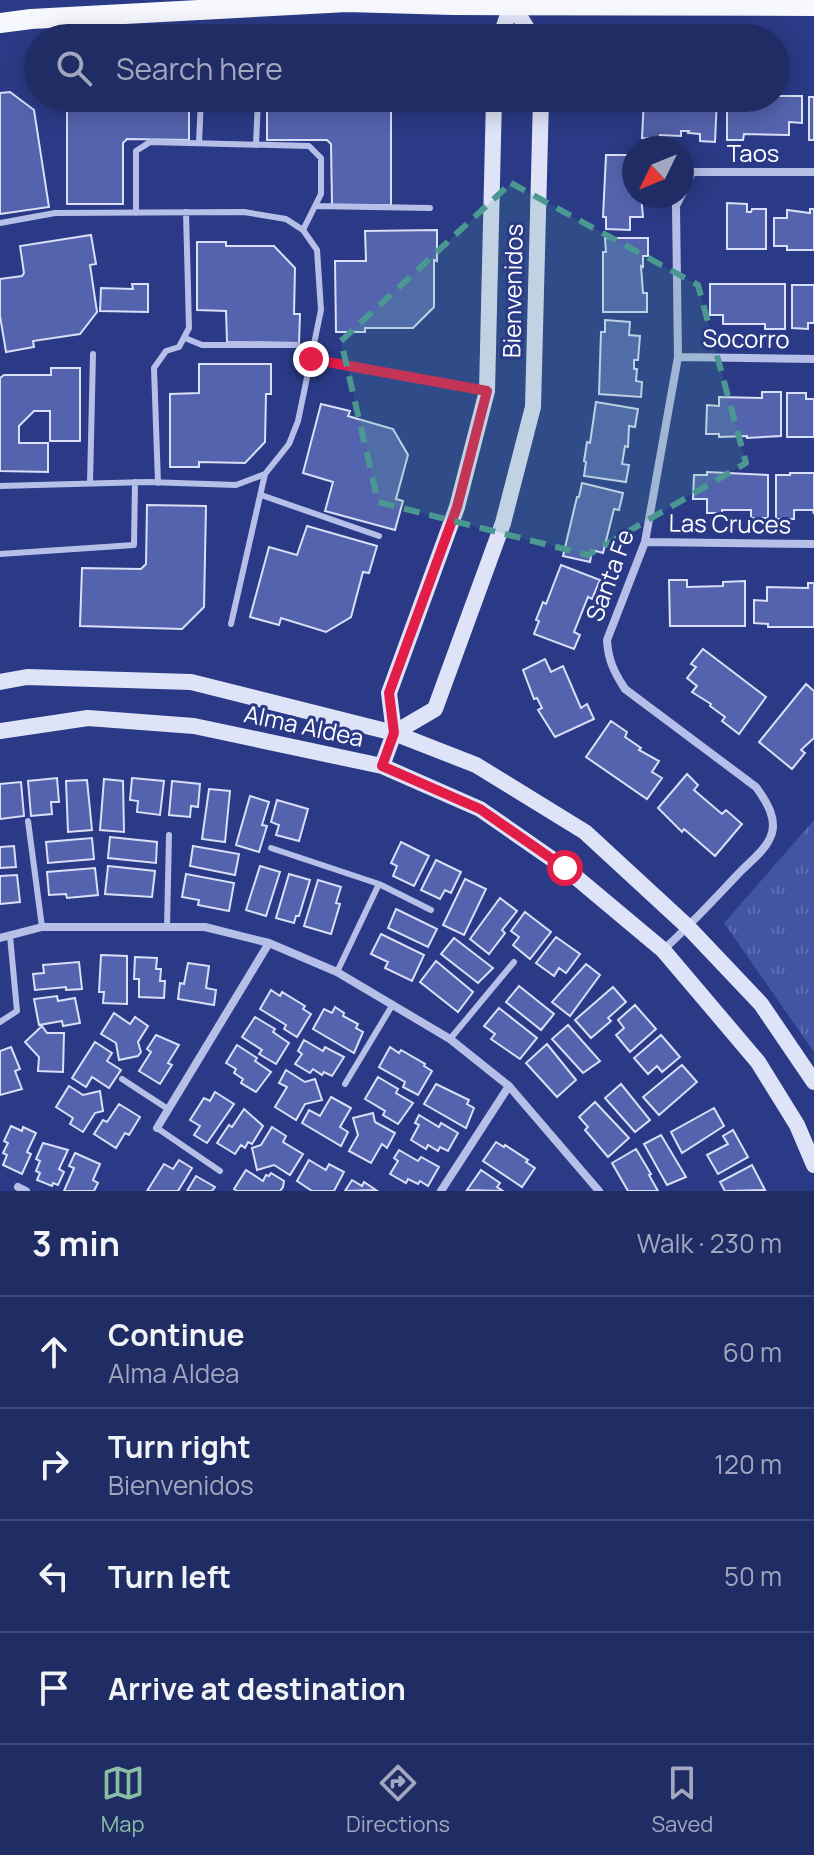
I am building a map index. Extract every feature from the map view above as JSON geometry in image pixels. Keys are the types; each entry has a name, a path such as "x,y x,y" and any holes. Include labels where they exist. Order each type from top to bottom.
{"main road":[{"path":"0,23 347,2 814,6"},
{"path":"505,24 513,3"},
{"path":"513,3 525,24"},
{"name":"Bienvenidos","path":"382,766 394,733 389,693 457,507 487,391 494,112"},
{"name":"Bienvenidos","path":"394,733 435,709 503,523 533,407 541,112"},
{"name":"Alma Aldea","path":"0,682 27,677 191,682 394,733 476,765 585,832 688,927 761,1004 814,1082"},
{"name":"Alma Aldea","path":"0,731 88,718 194,726 382,766 480,809 565,868 663,950 758,1062 797,1125 814,1165"}],"street":[{"name":"Taos","path":"694,172 814,172"},
{"name":"Santa Fe","path":"663,950 765,844 771,837 773,822 767,802 756,787 625,689 612,669 607,640 645,542 678,357 676,208"},
{"name":"Socorro","path":"678,357 814,359"},
{"name":"Las Cruces","path":"645,542 814,544"},
{"path":"0,938 42,927 205,927 269,943 337,972 450,1039 509,1086 599,1191"},
{"path":"157,1128 269,943"},
{"path":"441,1191 509,1086"}],"lane":[{"path":"199,143 200,112"},
{"path":"256,145 257,112"},
{"path":"136,213 136,151 150,142 309,146 321,158 321,194 303,230"},
{"path":"315,206 430,208"},
{"path":"158,483 154,368 166,351 179,347 189,328 186,212"},
{"path":"0,223 55,213 244,212 286,219 303,230 317,250 321,310 298,421 289,444 265,474 231,624"},
{"path":"185,338 202,345 298,345"},
{"path":"90,483 93,354"},
{"path":"311,359 487,391"},
{"path":"0,486 135,482 236,485 265,474"},
{"path":"0,554 134,545 135,482"},
{"path":"261,495 379,536"},
{"path":"28,821 42,927"},
{"path":"167,927 169,835"},
{"path":"271,848 379,884 431,910"},
{"path":"337,972 379,884"},
{"path":"0,1022 17,1011 10,936"},
{"path":"450,1039 514,962"},
{"path":"345,1084 393,1004"},
{"path":"122,1079 168,1109"},
{"path":"157,1128 220,1171"}],"highlighted area":[{"path":"511,183 698,285 746,463 588,555 378,502 341,341"}],"green space":[{"path":"814,820 814,1052 724,923"}],"building":[{"path":"10,92 24,102 24,112 34,112 49,207 0,214 0,93"},
{"path":"790,96 802,96 802,123 789,122 789,135 744,134 743,140 727,140 727,112 790,112"},
{"path":"809,97 814,97 814,140 809,140"},
{"path":"67,112 189,112 189,140 127,139 123,143 123,204 67,204"},
{"path":"267,112 391,112 391,205 332,205 331,144 327,140 267,140"},
{"path":"643,112 716,112 715,142 700,141 700,134 689,131 681,131 681,136 642,136"},
{"path":"606,155 622,155 622,208 642,208 643,217 630,217 630,230 606,229 606,217 603,217"},
{"path":"727,203 747,204 747,212 766,209 766,249 727,249"},
{"path":"810,209 814,209 814,250 787,250 787,246 774,246 774,218 787,218 787,210 810,213"},
{"path":"437,230 434,307 413,328 365,328 365,332 336,332 335,261 366,261 365,231"},
{"path":"91,235 96,264 90,265 97,312 80,334 33,341 34,347 6,352 0,316 0,279 22,276 24,273 20,246"},
{"path":"605,238 648,238 648,256 643,256 641,266 643,293 647,293 647,312 603,312"},
{"path":"197,242 226,242 226,246 274,246 295,268 294,314 300,314 299,343 227,342 226,311 197,310"},
{"path":"132,284 148,284 148,312 100,311 101,288 133,289"},
{"path":"710,284 785,284 785,329 765,329 765,324 723,324 723,315 710,315"},
{"path":"792,285 814,285 814,323 808,323 808,329 792,328"},
{"path":"605,320 630,322 629,335 640,336 634,369 637,369 636,381 642,382 641,397 599,394 601,332 605,332"},
{"path":"199,364 271,364 271,394 266,394 265,442 245,463 199,462 199,467 170,467 170,394 199,393"},
{"path":"51,368 80,368 80,441 50,441 50,411 34,411 19,426 19,443 48,443 48,472 0,471 0,378 4,375 51,375"},
{"path":"762,392 781,392 781,436 747,438 706,434 707,405 719,406 719,397 762,398"},
{"path":"787,393 806,393 806,399 814,399 814,437 787,437"},
{"path":"596,402 638,409 635,427 629,426 628,447 625,446 622,464 629,465 626,482 584,476 587,442 590,443"},
{"path":"321,404 350,411 348,416 393,429 408,455 396,499 403,501 395,530 325,511 333,482 303,473"},
{"path":"707,472 768,475 768,518 751,518 751,510 707,513 707,499 693,499 694,475 707,475"},
{"path":"814,473 814,514 813,510 794,510 794,519 776,519 776,475"},
{"path":"582,483 623,493 619,510 614,509 603,553 592,550 590,562 563,556"},
{"path":"147,505 206,506 204,607 182,629 80,626 82,568 141,569 146,564"},
{"path":"307,526 377,546 369,573 363,572 351,617 326,632 281,618 279,625 250,617 269,547 297,555"},
{"path":"561,565 600,580 592,599 588,597 574,632 580,635 574,649 534,634 543,602 546,604"},
{"path":"669,580 687,580 687,587 723,586 723,582 745,581 745,626 670,626"},
{"path":"808,583 814,583 814,627 768,627 768,624 754,623 754,600 767,601 767,587 808,588"},
{"path":"703,649 766,697 739,734 722,721 725,717 711,704 692,692 697,686 687,678 696,667 691,664"},
{"path":"545,659 551,672 563,666 581,708 587,704 594,719 555,737 538,710 542,708 537,698 534,699 523,670"},
{"path":"806,684 814,691 814,738 801,750 805,753 792,769 759,742"},
{"path":"611,721 627,732 625,737 641,748 639,750 659,761 652,772 662,778 647,799 586,757"},
{"path":"687,774 698,785 694,790 722,814 726,810 742,824 715,856 684,829 682,832 658,808"},
{"path":"57,778 59,802 51,802 52,814 31,816 28,781"},
{"path":"132,778 164,781 160,815 137,812 138,801 130,800"},
{"path":"104,779 123,781 124,832 100,830"},
{"path":"87,780 92,830 68,832 66,781"},
{"path":"172,781 200,784 198,807 191,806 190,817 169,815"},
{"path":"21,782 24,816 0,819 0,784"},
{"path":"209,789 230,791 225,842 202,839"},
{"path":"250,796 269,802 262,825 267,826 259,852 236,845"},
{"path":"277,800 308,809 299,841 276,835 279,825 271,822"},
{"path":"110,837 157,842 156,863 108,858"},
{"path":"92,838 94,859 48,863 46,842"},
{"path":"401,842 429,856 414,886 393,876 397,866 391,863"},
{"path":"14,846 16,867 0,868 0,847"},
{"path":"193,846 239,854 235,875 190,866"},
{"path":"436,860 461,872 451,893 445,890 440,899 421,890"},
{"path":"108,866 155,871 152,897 105,894"},
{"path":"260,866 280,872 266,916 246,910"},
{"path":"95,868 98,895 67,898 66,894 49,895 47,872"},
{"path":"186,874 234,883 229,911 198,905 199,900 182,897"},
{"path":"289,874 310,880 294,923 276,918"},
{"path":"17,875 20,902 0,904 0,876"},
{"path":"465,879 486,889 464,935 443,925"},
{"path":"318,880 341,887 336,903 340,904 331,934 304,926"},
{"path":"500,898 517,911 489,954 470,939"},
{"path":"396,909 437,929 428,947 388,928"},
{"path":"525,912 551,932 530,959 513,945 519,937 511,931"},
{"path":"381,934 424,955 412,981 385,968 388,962 371,954"},
{"path":"556,937 580,954 566,973 559,968 554,976 536,963"},
{"path":"454,938 493,968 478,983 441,954"},
{"path":"101,955 127,956 127,1004 103,1003 104,992 99,992"},
{"path":"135,957 157,958 156,969 161,969 160,981 165,981 164,998 139,997 139,979 134,979"},
{"path":"436,961 473,992 458,1012 420,982"},
{"path":"79,962 82,989 35,990 33,974 44,973 43,965"},
{"path":"188,963 209,966 206,988 216,990 214,1005 178,999"},
{"path":"586,964 600,975 570,1016 552,1002"},
{"path":"519,986 554,1014 541,1030 506,1002"},
{"path":"613,987 626,1002 608,1018 611,1021 591,1038 575,1020"},
{"path":"271,990 280,996 282,992 305,1006 303,1009 311,1014 297,1037 284,1029 286,1025 260,1009"},
{"path":"57,996 58,1001 75,998 80,1023 63,1026 62,1021 39,1025 34,999"},
{"path":"635,1005 656,1029 630,1052 616,1035 624,1028 618,1020"},
{"path":"335,1007 344,1013 343,1016 358,1024 356,1028 363,1032 354,1053 313,1029 324,1009 332,1013"},
{"path":"499,1008 537,1038 520,1059 491,1039 495,1034 484,1026"},
{"path":"114,1013 130,1024 135,1017 148,1026 138,1042 141,1052 138,1056 119,1060 116,1043 101,1034"},
{"path":"255,1017 275,1029 273,1032 289,1043 276,1064 259,1054 262,1050 242,1037"},
{"path":"568,1025 600,1061 583,1073 552,1039"},
{"path":"42,1026 47,1033 64,1033 63,1072 38,1071 39,1057 25,1042"},
{"path":"156,1035 179,1045 168,1063 172,1065 160,1084 139,1071 151,1052 147,1049"},
{"path":"661,1035 680,1057 662,1072 657,1066 648,1074 634,1058"},
{"path":"304,1040 323,1051 325,1047 344,1057 332,1076 324,1072 322,1075 313,1069 310,1073 295,1064 302,1054 298,1051"},
{"path":"95,1042 112,1053 107,1061 121,1070 109,1088 92,1077 86,1087 72,1078"},
{"path":"547,1044 576,1080 557,1097 526,1063"},
{"path":"237,1045 271,1072 256,1092 241,1083 243,1079 234,1073 236,1069 226,1063"},
{"path":"11,1047 20,1069 15,1071 22,1089 0,1095 0,1051"},
{"path":"390,1047 399,1053 401,1050 432,1071 418,1095 403,1087 405,1082 379,1067"},
{"path":"682,1065 697,1082 659,1115 643,1097"},
{"path":"286,1070 305,1082 315,1079 322,1100 305,1104 296,1120 275,1107 287,1087 279,1083"},
{"path":"378,1077 413,1103 398,1124 383,1115 385,1111 365,1099"},
{"path":"436,1084 469,1100 467,1104 474,1108 466,1128 424,1104"},
{"path":"621,1084 650,1120 635,1132 605,1098"},
{"path":"69,1086 83,1095 100,1091 103,1111 95,1113 83,1132 70,1124 73,1118 56,1107"},
{"path":"215,1092 234,1104 207,1143 194,1135 200,1126 190,1120 204,1098 210,1101"},
{"path":"331,1097 351,1108 340,1127 348,1132 341,1146 302,1123 309,1110 320,1116"},
{"path":"595,1102 629,1138 608,1157 585,1130 588,1127 579,1117"},
{"path":"119,1104 140,1117 116,1148 94,1134"},
{"path":"714,1108 724,1126 682,1153 671,1132"},
{"path":"244,1109 263,1126 252,1144 248,1142 245,1148 241,1145 235,1154 217,1143"},
{"path":"373,1113 375,1122 395,1133 387,1148 382,1144 371,1163 349,1151 358,1135 353,1118"},
{"path":"419,1115 439,1127 441,1123 458,1133 448,1151 440,1147 438,1151 428,1145 426,1149 411,1140 419,1125 415,1123"},
{"path":"11,1126 36,1133 22,1174 3,1165 7,1155 3,1153 8,1143 4,1141"},
{"path":"272,1127 286,1136 283,1142 303,1154 290,1175 274,1165 257,1170 252,1148 261,1145"},
{"path":"733,1130 748,1157 718,1174 707,1155 728,1144 723,1136"},
{"path":"661,1135 686,1177 667,1185 644,1144"},
{"path":"496,1142 528,1160 526,1162 535,1168 522,1187 483,1161"},
{"path":"43,1143 68,1150 59,1169 64,1172 58,1185 37,1180 40,1161 36,1159"},
{"path":"636,1149 658,1191 628,1191 612,1163"},
{"path":"399,1150 418,1161 421,1157 439,1167 428,1186 408,1179 406,1183 390,1174 398,1161 394,1158"},
{"path":"75,1153 100,1164 93,1180 98,1183 94,1191 64,1191 74,1168 69,1166"},
{"path":"179,1160 192,1168 178,1191 147,1191 164,1164 173,1169"},
{"path":"309,1160 326,1170 329,1164 344,1172 334,1191 312,1191 297,1181"},
{"path":"752,1165 765,1190 725,1191 720,1182"},
{"path":"246,1170 263,1181 271,1173 284,1181 283,1187 280,1191 237,1191 234,1189"},
{"path":"481,1170 500,1183 497,1187 503,1191 467,1190"},
{"path":"196,1176 215,1187 212,1191 187,1191"},
{"path":"352,1180 362,1186 364,1182 376,1190 345,1191"}],"route":[{"path":"311,359 487,391 457,507 389,693 394,733 382,766 480,809 565,868"}]}
